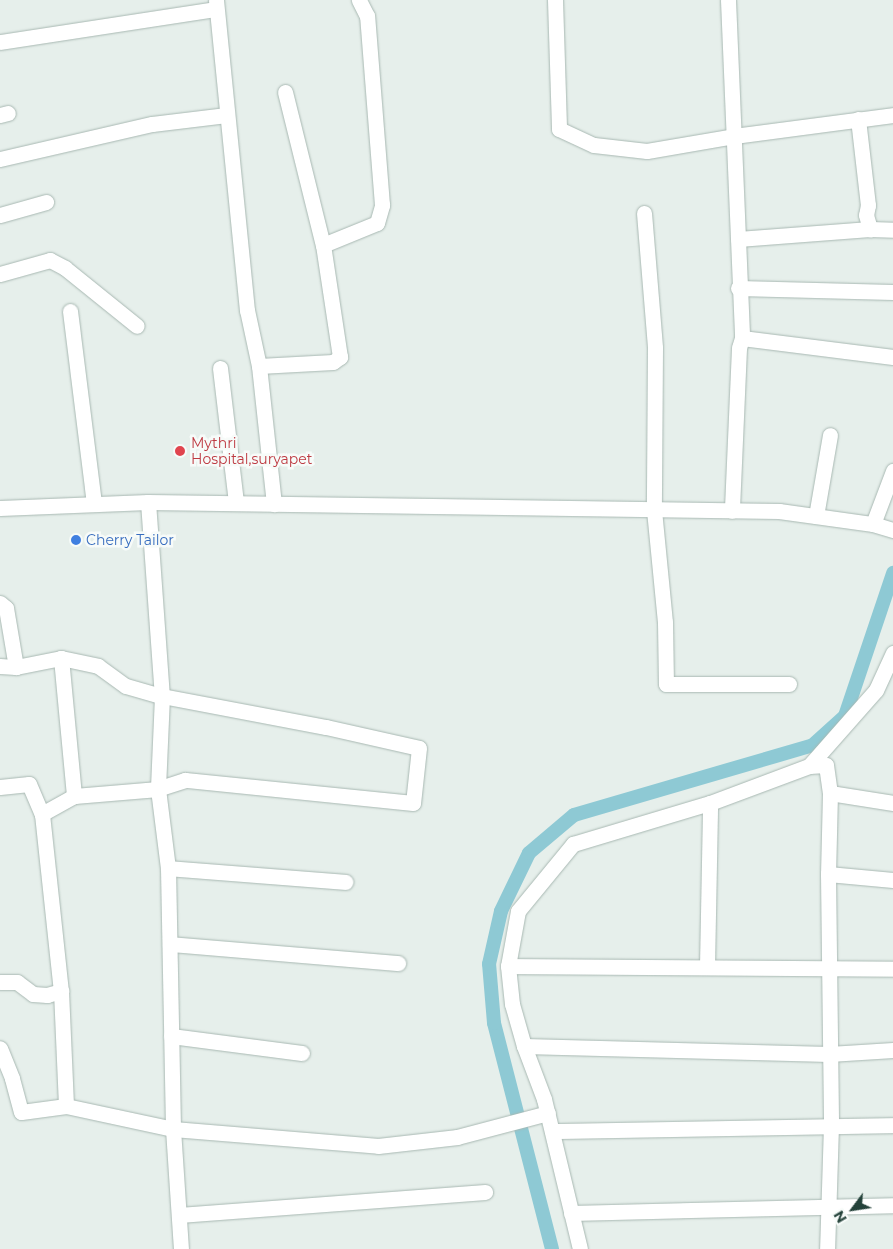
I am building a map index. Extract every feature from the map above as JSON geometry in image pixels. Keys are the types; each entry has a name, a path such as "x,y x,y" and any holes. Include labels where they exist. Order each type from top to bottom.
{"street":[{"path":"323,245 377,223 382,205 367,16 360,0"},
{"path":"555,0 559,129 594,144 647,151 734,136 858,118 893,115"},
{"path":"728,0 738,238 738,288 742,338 739,348 732,511"},
{"path":"0,42 216,4 247,310 259,366 274,504"},
{"path":"259,366 333,362 340,357 323,245 285,92"},
{"path":"0,159 152,124 226,115"},
{"path":"858,118 868,205 866,215 870,229"},
{"path":"0,215 46,202"},
{"path":"644,212 655,348 654,510 665,622 666,684 789,684"},
{"path":"738,238 870,229 893,230"},
{"path":"0,274 50,260 65,268 137,326"},
{"path":"738,288 893,292"},
{"path":"70,311 94,504"},
{"path":"742,338 893,357"},
{"path":"220,368 236,503"},
{"path":"816,516 830,435"},
{"path":"0,508 148,502 779,511 881,527 893,471"},
{"path":"148,502 162,696 158,789 168,868 173,1129 181,1249"},
{"path":"0,603 6,608 16,667"},
{"path":"810,766 876,690 893,653"},
{"path":"61,658 74,796"},
{"path":"0,666 16,667 61,658 98,666 126,686 162,696 326,727 419,748 413,802 185,780 158,789 74,796 42,814"},
{"path":"876,690 893,687"},
{"path":"580,1249 548,1113 524,1046 512,1004 508,966 518,911 573,844 710,803 810,766 826,765 830,793 828,874 831,1125 827,1249"},
{"path":"0,787 30,784 42,814 61,991 66,1106"},
{"path":"830,793 893,803"},
{"path":"707,966 710,803"},
{"path":"168,868 344,882"},
{"path":"828,874 893,880"},
{"path":"170,944 398,963"},
{"path":"508,966 707,966 893,969"},
{"path":"0,982 17,982 33,994 47,995 61,991"},
{"path":"172,1036 302,1053"},
{"path":"524,1046 829,1054 893,1050"},
{"path":"0,1048 12,1078 21,1112 66,1106 173,1129 378,1146 457,1137 548,1113"},
{"path":"552,1131 893,1125"},
{"path":"179,1215 485,1192"},
{"path":"571,1213 893,1205"}],"waterway":[{"path":"552,1249 494,1023 489,964 501,911 529,853 574,815 813,745 845,716 893,573"}],"place":[{"name":"Mythri Hospital,suryapet","path":"180,451"},
{"name":"Cherry Tailor","path":"76,540"}]}
